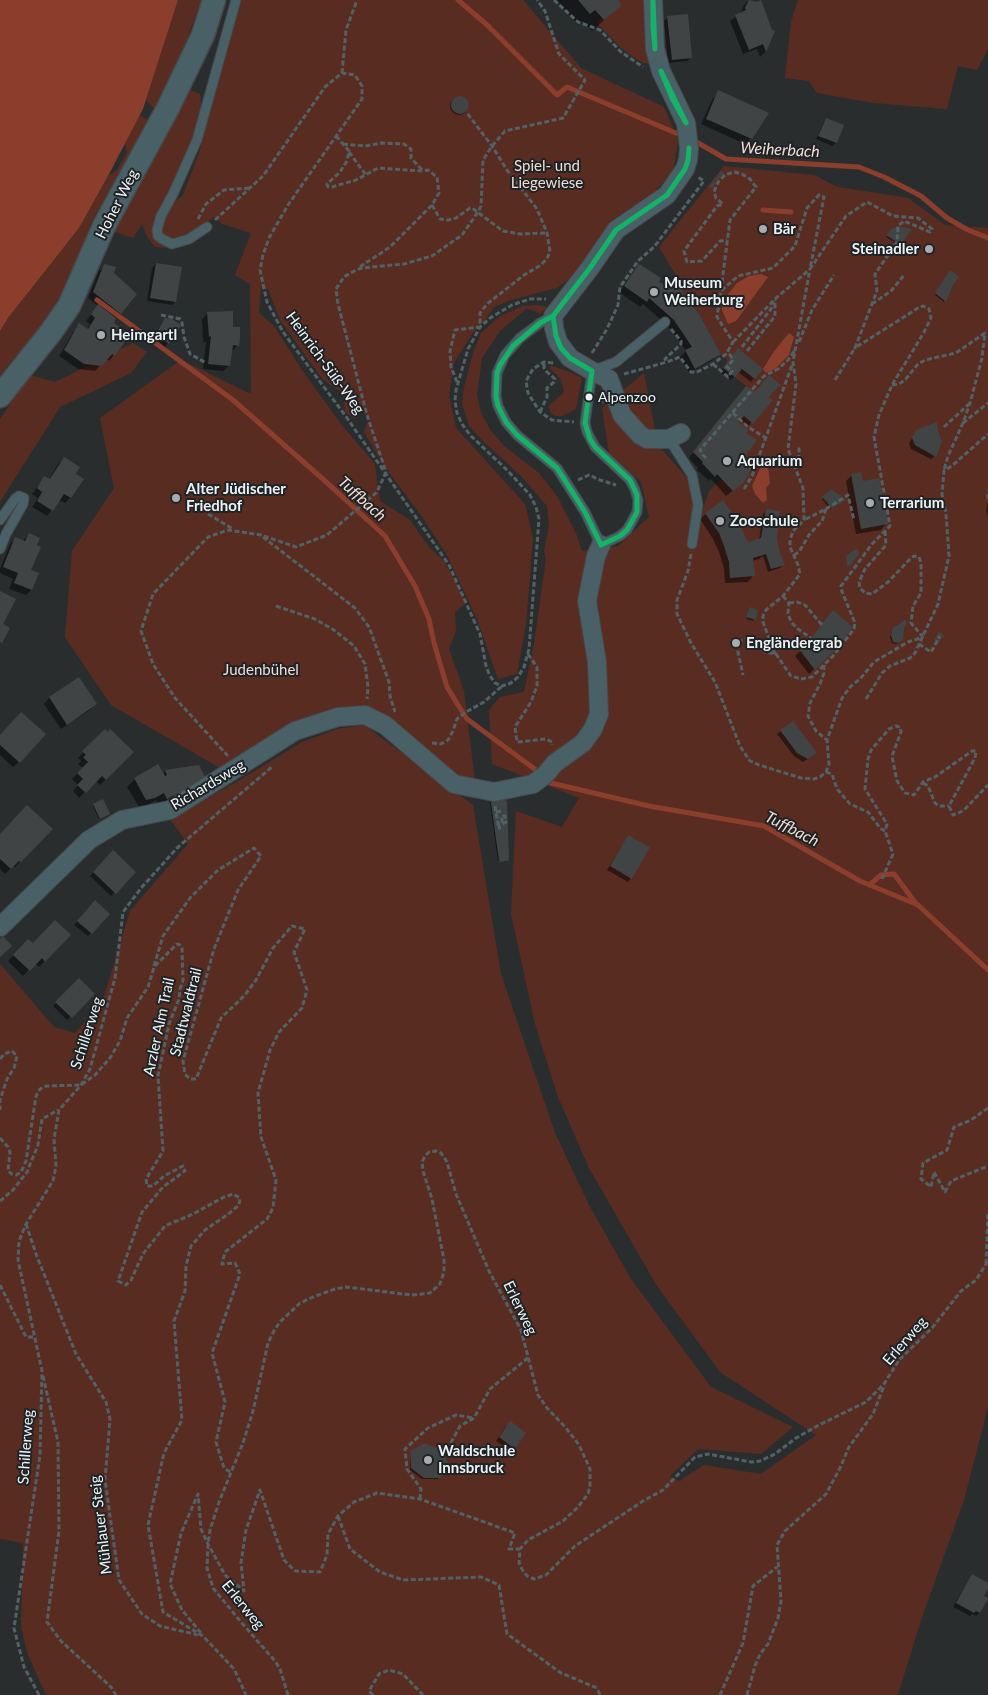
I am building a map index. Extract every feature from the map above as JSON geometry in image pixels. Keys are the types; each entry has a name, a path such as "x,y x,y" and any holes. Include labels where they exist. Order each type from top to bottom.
{"street":[{"name":"Hoher Weg","path":"0,396 51,332 68,306 104,226 168,108 203,34 214,0"},
{"path":"654,0 655,49 660,71 688,128 688,160 686,169 667,195 616,230 557,311 554,328 558,342 570,358 609,379 622,414 640,435 647,439 675,436"},
{"path":"365,715 384,725 454,784 498,798 533,784 545,775 555,762 582,743 594,729 599,714 598,662 587,601 596,556 601,545"},
{"name":"Richardsweg","path":"0,927 89,840 122,820 170,810 295,731 338,717 365,715"}],"lane":[{"path":"203,229 189,239 172,244 162,240 158,236 157,230 161,216 197,140 236,0"},
{"path":"557,311 525,334 505,355 497,374 496,396 502,415 511,428 549,459 557,468 585,512 601,545 620,536 627,530 637,512 638,500 630,480 595,447 587,432 585,423 592,371 616,362 665,322"},
{"path":"675,436 692,475 698,505 692,544"},
{"path":"0,520 15,499 19,496 24,498 23,504 0,548"}],"path":[{"path":"250,188 224,190 206,204 198,218 203,229 250,188 263,176 325,87 342,74 346,30 357,0"},
{"path":"356,270 404,264 432,256 462,235 481,206 483,160 505,131 564,118 585,80 559,54 545,11 538,0"},
{"path":"554,0 578,22 600,30 621,52 643,67 660,71"},
{"name":"Heinrich-Süß-Weg","path":"342,74 355,75 362,86 362,99 288,205 269,238 260,270 267,302 283,332 386,472 449,565 480,634 486,666 490,676 495,683 502,686"},
{"path":"467,113 492,146 507,170 537,208 550,246 547,258 541,265 524,275 488,304 480,313 480,327"},
{"path":"336,136 366,175"},
{"path":"343,144 354,146 365,146 382,142 404,144 411,149 411,158 423,171"},
{"path":"239,768 175,698 153,664 141,631 153,594 208,537 228,530 261,536 296,547 327,535 377,492 386,472 367,414 338,304 336,289 344,277 390,247 432,205 439,193 437,178 428,170 378,168 356,180 328,187 327,184 340,172 347,161 349,151"},
{"path":"727,240 720,242 702,261 687,262 684,251 717,206 723,204 716,198 714,192 718,182 725,174 734,172 750,179 756,187 730,220 718,317 732,342"},
{"path":"592,371 592,352 618,305 620,287 638,261 654,247 704,181"},
{"path":"721,291 738,276 772,268 795,246 807,208 820,195 824,197 794,362 752,476 744,490"},
{"path":"609,379 680,357 691,372 697,372 713,364 728,351 732,342 775,299 810,269 846,216 867,202 893,216 918,218 932,228 930,232 904,222 898,226 897,242 875,274 877,291 854,348 835,380"},
{"path":"432,205 440,219 456,218 470,208 503,231 521,234 547,233"},
{"path":"872,304 891,290 905,274"},
{"path":"706,458 700,450 764,376 778,369 797,348 812,310 834,275"},
{"path":"428,741 434,744 441,744 448,740 454,731 457,720 466,712 484,702 502,686 518,678 524,668 528,653 540,519 530,495 470,436 462,424 455,401 468,348 480,327 490,318 501,310 522,301 545,298 557,311"},
{"path":"742,347 771,309 775,299"},
{"path":"747,351 776,316 775,299"},
{"path":"854,348 918,308 923,306 930,309 931,318 892,385 881,408 874,437 890,526 872,544 840,586 855,624 854,630 834,655 812,677 801,679 791,676 776,654 763,622 766,610 783,596 800,574 790,547 790,538 797,526 804,520 848,495 854,520"},
{"path":"160,314 180,319 190,354 206,362"},
{"path":"458,383 451,367 450,352 454,330 480,327"},
{"path":"866,699 882,673 890,666 910,658 915,653 938,604 949,556 946,514 942,494 944,471 948,456 970,403 982,358 984,333 956,353 925,360 918,364 905,380 899,384 892,385"},
{"path":"667,362 665,358 681,344 681,341"},
{"path":"713,364 728,377 732,371 728,367 733,360 728,351"},
{"path":"570,358 566,366 544,362 532,369 526,381 528,394 540,412 552,420 585,423"},
{"path":"540,412 547,397 547,388 555,379 546,372 544,362"},
{"path":"794,362 796,384 788,449 804,488 804,520"},
{"path":"944,427 970,403"},
{"path":"963,423 988,403"},
{"path":"733,413 748,427 766,438"},
{"path":"944,471 988,434"},
{"path":"795,466 799,461 799,446"},
{"path":"568,484 588,475 622,485"},
{"path":"988,494 988,502"},
{"path":"794,555 799,552 809,534 822,521 826,509"},
{"path":"208,514 236,531"},
{"path":"885,532 886,546 865,569 859,582 860,588 865,593 872,594 888,582 912,557 919,557 921,563 921,593 913,606 911,623 923,637"},
{"path":"261,536 355,608 369,628 389,682 390,696 396,716 384,725"},
{"path":"692,544 688,571 677,600 677,614 691,643 714,682 744,754 750,761 759,765 801,778 814,779 820,777 826,772 829,764 827,740 842,698 850,687 860,679 874,662 908,642 923,637"},
{"path":"783,596 789,603 788,612 791,622 811,638"},
{"path":"789,603 805,604 822,625"},
{"path":"276,606 315,619 334,630 354,646 365,664 368,687 365,715"},
{"path":"919,644 931,652 940,636"},
{"path":"743,675 736,643 749,638 765,652 776,654"},
{"path":"528,653 538,667 537,686 532,702 515,728 517,742 546,739 552,742 551,747"},
{"path":"824,665 824,673 810,703 808,716 816,732 827,740"},
{"path":"882,879 893,854 885,831 887,824 865,789 868,759 871,750 889,729 896,726 900,727 901,732 892,756 897,780 905,793 914,795 923,782 935,777 972,750 976,750 975,758 949,806"},
{"name":"Schillerweg","path":"40,1695 24,1667 14,1628 40,1455 42,1371 18,1260 18,1241 26,1224 53,1181 56,1166 54,1139 58,1110 81,1085 90,1069 115,978 124,912 142,887 177,848 273,766"},
{"path":"826,772 832,774 837,789 850,804 868,812 880,828 885,831"},
{"path":"923,782 928,786 938,806 949,806"},
{"path":"949,806 953,815 963,811 988,785"},
{"path":"498,798 495,803 496,812 498,824 502,824 502,816 505,816 506,822 500,828 496,812 498,798"},
{"name":"Stadtwaldtrail","path":"154,967 162,936 190,898 218,870 254,848 261,856 238,890 214,949 183,1061 185,1074 190,1079 196,1079 221,1018 244,996 256,980 273,948 292,926 305,929 294,952 308,990 302,1008 279,1032 270,1050 258,1093 261,1137 276,1180 273,1208 267,1218 225,1252 222,1264 235,1263 240,1274 212,1353 225,1402 216,1442 224,1468 232,1473"},
{"name":"Arzler Alm Trail","path":"81,1085 95,1075 110,1058 120,1040 127,1018 148,987 154,967 177,944 180,945 182,948 183,981 179,999 169,1024 158,1076 163,1151 146,1179 147,1186 153,1186 164,1176 183,1166 185,1172 163,1187 142,1212 118,1280 126,1286 131,1280 143,1254 165,1226 193,1214 224,1197 233,1194 240,1198 239,1205 206,1230 191,1246 186,1266 185,1291 174,1321 182,1420 164,1453 148,1525 163,1612 203,1636 234,1669 246,1695"},
{"path":"0,1059 4,1054 12,1051 17,1056 14,1068 7,1078 0,1100 0,1110"},
{"path":"0,1138 10,1152 8,1171 16,1175 21,1172 26,1161 36,1096 40,1089 46,1086 81,1085"},
{"path":"988,1108 971,1120 954,1127 947,1150 923,1163 921,1179 931,1187 934,1172 945,1192 951,1181 988,1166"},
{"path":"0,1201 13,1190 27,1172 38,1146 42,1119 58,1110"},
{"name":"Erlerweg","path":"288,1695 280,1669 275,1661 213,1588 207,1568 210,1530 253,1412 268,1343 274,1329 290,1311 313,1296 335,1289 347,1287 411,1295 430,1293 440,1284 444,1272 444,1260 432,1199 422,1162 429,1152 436,1151 444,1157 456,1194 489,1271 521,1330 538,1395 579,1445 590,1469 591,1478 588,1494 578,1507 563,1521 528,1540 520,1549 519,1563 522,1570 527,1576 534,1579 546,1576 575,1546 663,1490 695,1456 708,1454 750,1462 760,1461 775,1454 796,1438 818,1425 866,1402 884,1384 899,1360 932,1328 961,1292 976,1280 988,1262"},
{"path":"986,1267 988,1212"},
{"name":"Mühlauer Steig","path":"26,1224 76,1354 106,1402 110,1419 105,1480 119,1580 142,1614 160,1626 203,1636"},
{"path":"0,1285 26,1338 35,1337"},
{"path":"439,1449 448,1448 460,1426 474,1418 490,1389 529,1357"},
{"path":"42,1371 58,1442 59,1531 47,1622 61,1641 111,1687 116,1695"},
{"path":"747,1695 748,1686 760,1654 768,1644 778,1618 781,1601 777,1545 785,1531 826,1494 849,1447 873,1414 884,1384"},
{"path":"420,1499 421,1488 407,1469 405,1449 428,1428 449,1418 456,1415 474,1418"},
{"path":"203,1636 182,1610 170,1584 181,1534 198,1494 201,1528 208,1544 226,1575 244,1591 241,1563 244,1538 260,1490 284,1560 295,1571 320,1572 326,1556 328,1534 338,1516 354,1502 377,1493 420,1499 515,1534 509,1549 520,1549"},
{"path":"338,1516 350,1548 380,1572 403,1580 481,1577 499,1585 507,1634 561,1673 597,1688 600,1695"},
{"path":"720,1695 743,1643 753,1586 778,1567"},
{"path":"373,1695 369,1690 379,1674 389,1670 403,1674 423,1695"}],"green space":[{"path":"178,0 201,0 184,48 155,110 146,100"},
{"path":"242,0 523,0 581,68 664,107 678,140 673,172 653,193 615,218 582,266 570,279 556,288 511,300 494,307 472,334 454,363 449,395 456,428 525,504 533,538 526,625 517,674 498,679 477,619 447,555 423,518 384,466 364,432 370,416 361,412 355,419 345,412 343,393 323,380 280,320 268,289 261,287 259,313 274,326 302,370 341,424 375,464 380,501 410,520 429,547 444,561 467,602 455,612 456,631 449,649 464,691 475,782 457,780 347,709 227,772 111,705 65,637 72,551 114,488 100,418 181,360 251,394 250,284 235,275 251,233 222,224 214,217 170,248 155,247 147,236 142,224 133,238 113,231 165,139 190,90 200,94 202,114 173,204 183,195 199,153"},
{"path":"619,0 647,0 651,64 643,63 622,49 597,23"},
{"path":"798,0 988,0 988,49 977,70 958,66 947,109 874,103 817,93 809,81 785,78 791,22"},
{"path":"140,115 149,121 92,221 63,295 43,324 0,375 0,331 8,318 79,228 108,176 117,170 127,152 125,143"},
{"path":"724,166 814,175 838,187 908,198 945,225 988,228 988,1407 964,1500 921,1620 898,1695 46,1695 28,1655 21,1627 23,1543 0,1539 0,964 54,1027 75,1033 102,1003 130,911 188,844 170,819 235,783 302,742 337,729 364,725 473,805 501,974 555,1133 589,1205 631,1279 711,1387 793,1427 761,1454 698,1449 670,1476 702,1495 679,1481 704,1465 761,1474 816,1435 720,1372 657,1286 589,1168 558,1097 535,1024 511,914 516,811 562,827 579,798 492,764 489,710 500,697 524,692 534,644 546,559 544,550 549,525 547,506 523,478 469,426 462,403 473,353 481,333 500,316 523,306 537,305 548,307 540,314 526,309 500,331 482,358 477,395 481,413 491,431 504,446 539,473 557,496 576,533 582,551 618,546 649,517 641,482 609,453 602,408 644,373 658,445 687,478 699,522 709,491 722,479 717,474 715,477 693,452 746,386 723,368 728,361 721,354 699,314 682,293 684,289 659,247"},
{"path":"133,343 147,352 131,373 60,407 0,502 0,419 30,375 55,382"},
{"path":"551,366 582,378 576,409 562,416 556,416 551,413 549,406 564,392 561,379 549,368"}],"shaded area":[{"path":"0,0 178,0 143,109 108,176 79,228 8,318 0,331"},
{"path":"761,274 768,277 736,321 728,324 722,310 723,302 737,283 749,276"},
{"path":"789,333 794,337 789,355 775,369 766,373 763,369"},
{"path":"767,460 770,483 766,488 767,500 763,503 755,494 752,486 763,462"}],"building":[{"path":"578,0 618,0 622,5 604,20 595,10 590,14"},
{"path":"749,0 757,2 761,0 772,30 775,31 766,52 763,44 749,50 735,15 746,10 745,8"},
{"path":"688,14 692,58 672,60 667,16"},
{"path":"718,90 769,113 752,139 706,119"},
{"path":"456,96 464,96 469,101 467,112 456,114 451,109 451,101"},
{"path":"826,118 844,125 837,143 818,136"},
{"path":"721,171 724,174 715,181 713,189 709,186"},
{"path":"898,226 912,229 901,245 886,235 891,229"},
{"path":"156,263 182,267 176,302 150,298"},
{"path":"104,264 116,267 114,273 137,294 121,314 93,292"},
{"path":"639,264 661,278 659,282 663,284 667,280 672,285 674,282 684,289 682,293 699,314 721,354 695,369 685,350 692,347 674,320 649,298 647,302 624,286"},
{"path":"950,270 959,277 953,285 946,302 935,293"},
{"name":"Heimgartl","path":"98,304 116,318 114,323 130,334 115,356 112,354 102,366 84,364 64,350 79,323 88,329 95,318 91,314"},
{"path":"233,311 233,327 240,327 240,339 239,346 233,345 230,366 208,364 211,336 209,337 207,312"},
{"path":"165,318 172,319 181,325 169,344 156,334"},
{"path":"738,348 763,369 755,379 742,369 735,377 723,368"},
{"path":"769,375 781,385 768,397 773,400 753,424 744,416 738,422 748,430 746,433 757,440 745,456 753,464 748,476 733,491 717,474 715,477 693,452 746,386 755,392"},
{"path":"601,393 604,394 604,404 601,403"},
{"path":"937,422 938,432 942,441 936,457 915,445 912,438 916,430"},
{"path":"64,457 80,467 76,474 84,479 71,498 64,494 53,511 37,501 42,492 37,488 44,476 50,479"},
{"name":"Terrarium","path":"861,472 863,481 879,478 888,524 861,529 851,474"},
{"path":"831,489 846,500 832,508 822,497"},
{"path":"723,500 737,520 748,542 761,538 766,509 780,511 777,538 785,565 771,569 766,554 753,558 755,576 730,578 729,562 719,533 705,513"},
{"path":"29,533 40,538 37,545 41,547 31,570 39,573 32,590 14,583 18,573 3,567 15,537 25,541"},
{"path":"858,549 859,554 851,565 847,566 846,556"},
{"path":"0,591 16,599 3,624 10,628 2,643 0,642"},
{"path":"750,607 758,610 756,620 746,617"},
{"path":"833,610 853,627 834,651 815,670 799,649 812,637"},
{"path":"905,620 907,623 904,628 903,640 898,643 893,642 891,635 893,628"},
{"path":"939,632 944,635 938,643 934,640"},
{"path":"79,677 97,704 67,725 49,697"},
{"path":"21,712 46,734 20,763 0,745 0,735"},
{"path":"793,721 817,753 808,759 797,753 780,730"},
{"path":"105,729 108,732 110,729 134,752 106,780 102,776 86,793 77,785 83,779 77,773 88,762 83,757 86,755 82,751"},
{"path":"158,764 165,776 167,775 165,770 199,765 207,781 180,796 178,793 167,799 164,793 146,800 134,778"},
{"path":"493,794 507,801 508,861 500,862 499,860 490,796"},
{"path":"103,799 110,814 100,819 93,804"},
{"path":"27,805 53,829 21,862 19,861 11,869 0,859 0,834"},
{"path":"628,835 650,847 632,879 610,866"},
{"path":"113,850 136,872 116,894 93,872"},
{"path":"95,900 110,914 92,934 77,921"},
{"path":"55,920 71,935 45,962 42,958 30,971 13,955 28,939 33,943"},
{"path":"3,936 12,946 0,957 0,939"},
{"path":"79,978 95,994 72,1018 55,1002"},
{"path":"510,1421 526,1433 515,1449 499,1437"},
{"path":"425,1443 440,1450 449,1464 441,1478 424,1478 411,1468 410,1451"},
{"path":"972,1574 988,1583 984,1596 988,1599 980,1613 976,1611 974,1613 956,1603"}],"waterway":[{"name":"Weiherbach","path":"458,0 486,24 557,95 567,87 683,136"},
{"name":"Weiherbach","path":"693,140 726,159 859,167 884,177 921,196 947,218 968,230 988,238"},
{"path":"763,210 791,212"},
{"name":"Tuffbach","path":"97,300 233,400 385,536 415,586 429,619 447,687 467,719 536,770"},
{"name":"Tuffbach","path":"551,783 649,806 764,826 860,881 918,905 988,970"},
{"path":"869,885 881,875 894,874 917,905"}],"transit line":[{"path":"653,0 655,49 653,27 653,0"},
{"path":"661,71 686,123"},
{"path":"661,71 672,98 686,123"},
{"path":"667,195 685,169 689,148"},
{"path":"616,230 667,195"},
{"path":"616,230 667,195"},
{"path":"590,268 616,230"},
{"path":"553,316 590,268"},
{"path":"553,316 590,268"},
{"path":"553,316 556,336 561,348 570,358 592,371 585,423 590,439 595,447 630,480 637,495 637,512 627,530 620,536 601,545 585,512 557,468 517,435 506,422 498,406 496,396 497,373 500,365 513,346 540,323 553,316"}],"place":[{"name":"Bär","path":"763,229"},
{"name":"Steinadler","path":"929,249"},
{"name":"Museum Weiherburg","path":"654,292"},
{"name":"Heimgartl","path":"101,335"},
{"name":"Alpenzoo","path":"589,397"},
{"name":"Aquarium","path":"727,461"},
{"name":"Alter Jüdischer Friedhof","path":"176,498"},
{"name":"Terrarium","path":"870,503"},
{"name":"Zooschule","path":"720,521"},
{"name":"Engländergrab","path":"736,643"},
{"name":"Waldschule Innsbruck","path":"428,1460"}],"park label":[{"name":"Spiel- und Liegewiese","path":"547,174"},
{"name":"Judenbühel","path":"261,670"}]}
